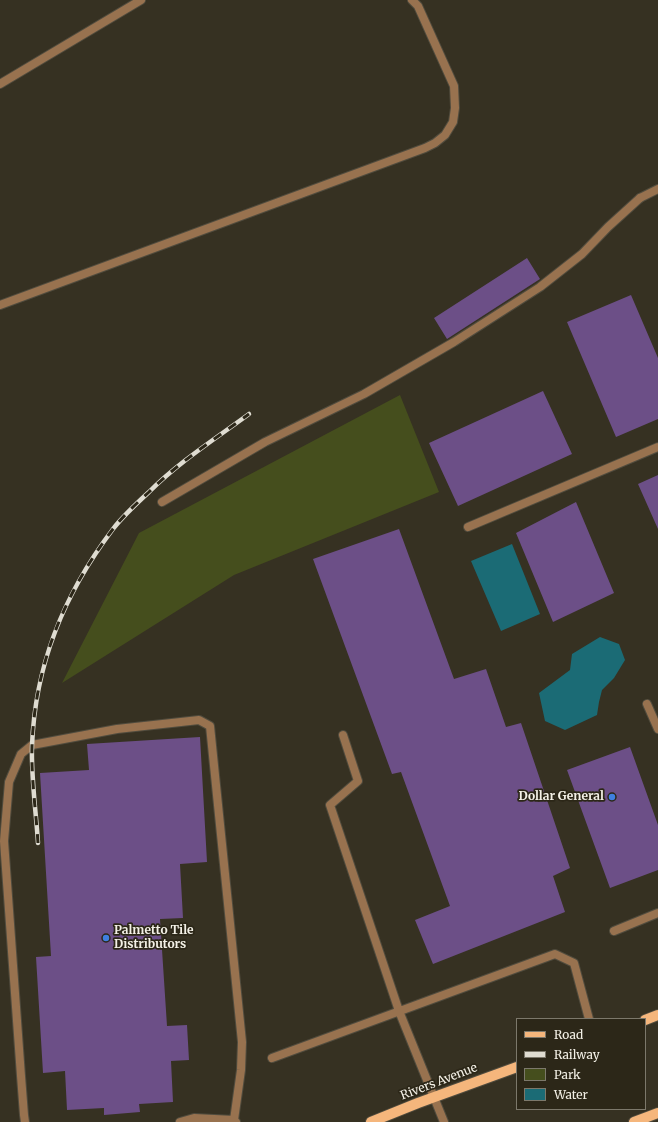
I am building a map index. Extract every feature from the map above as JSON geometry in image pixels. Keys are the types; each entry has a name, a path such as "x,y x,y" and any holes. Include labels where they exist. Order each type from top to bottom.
{"main road":[{"path":"646,1020 658,1015"},
{"name":"Rivers Avenue","path":"371,1122 516,1067"},
{"path":"635,1122 658,1113"}],"street":[{"path":"0,84 141,0"},
{"path":"0,305 425,148 445,136 453,122 455,108 454,86 418,6 412,0"},
{"path":"162,502 265,442 364,394 454,342 540,287 582,254 608,227 640,198 658,189"},
{"path":"468,527 658,447"},
{"path":"648,704 658,729"},
{"path":"25,1122 20,1076 4,842 9,782 21,754 32,745 117,729 199,720 210,726 242,1042 241,1070 235,1121 194,1118 180,1122"},
{"path":"343,736 358,781 330,804 399,1011 444,1122"},
{"path":"614,931 658,913"},
{"path":"272,1058 556,954 574,963 589,1018"}],"green space":[{"path":"400,395 439,492 234,575 62,683 139,533"}],"water":[{"path":"512,544 540,614 501,631 471,561"},
{"path":"600,637 619,644 625,660 614,678 602,690 597,715 565,730 545,721 539,693 570,670 572,654"}],"building":[{"path":"527,258 540,279 447,339 434,318"},
{"path":"631,295 658,358 658,419 616,437 567,322"},
{"path":"543,391 572,454 458,506 429,443"},
{"path":"658,475 658,529 638,484"},
{"path":"576,502 614,593 553,622 516,533"},
{"path":"399,529 454,679 486,669 506,727 521,723 570,868 553,876 565,912 433,964 415,920 450,906 401,772 392,774 313,559"},
{"name":"Palmetto Tile Distributors","path":"200,737 207,862 180,864 183,918 160,919 167,1026 187,1025 189,1060 171,1061 173,1102 139,1104 140,1112 104,1115 104,1108 67,1110 65,1071 43,1073 36,957 51,956 40,773 89,770 87,744"},
{"name":"Dollar General","path":"630,747 658,825 658,870 610,888 567,770"}],"railway":[{"path":"38,843 32,770 34,716 46,658 55,631 67,605 80,579 96,554 113,529 126,514 172,471 249,414"}],"place":[{"name":"Dollar General","path":"612,797"},
{"name":"Palmetto Tile Distributors","path":"106,938"}]}
